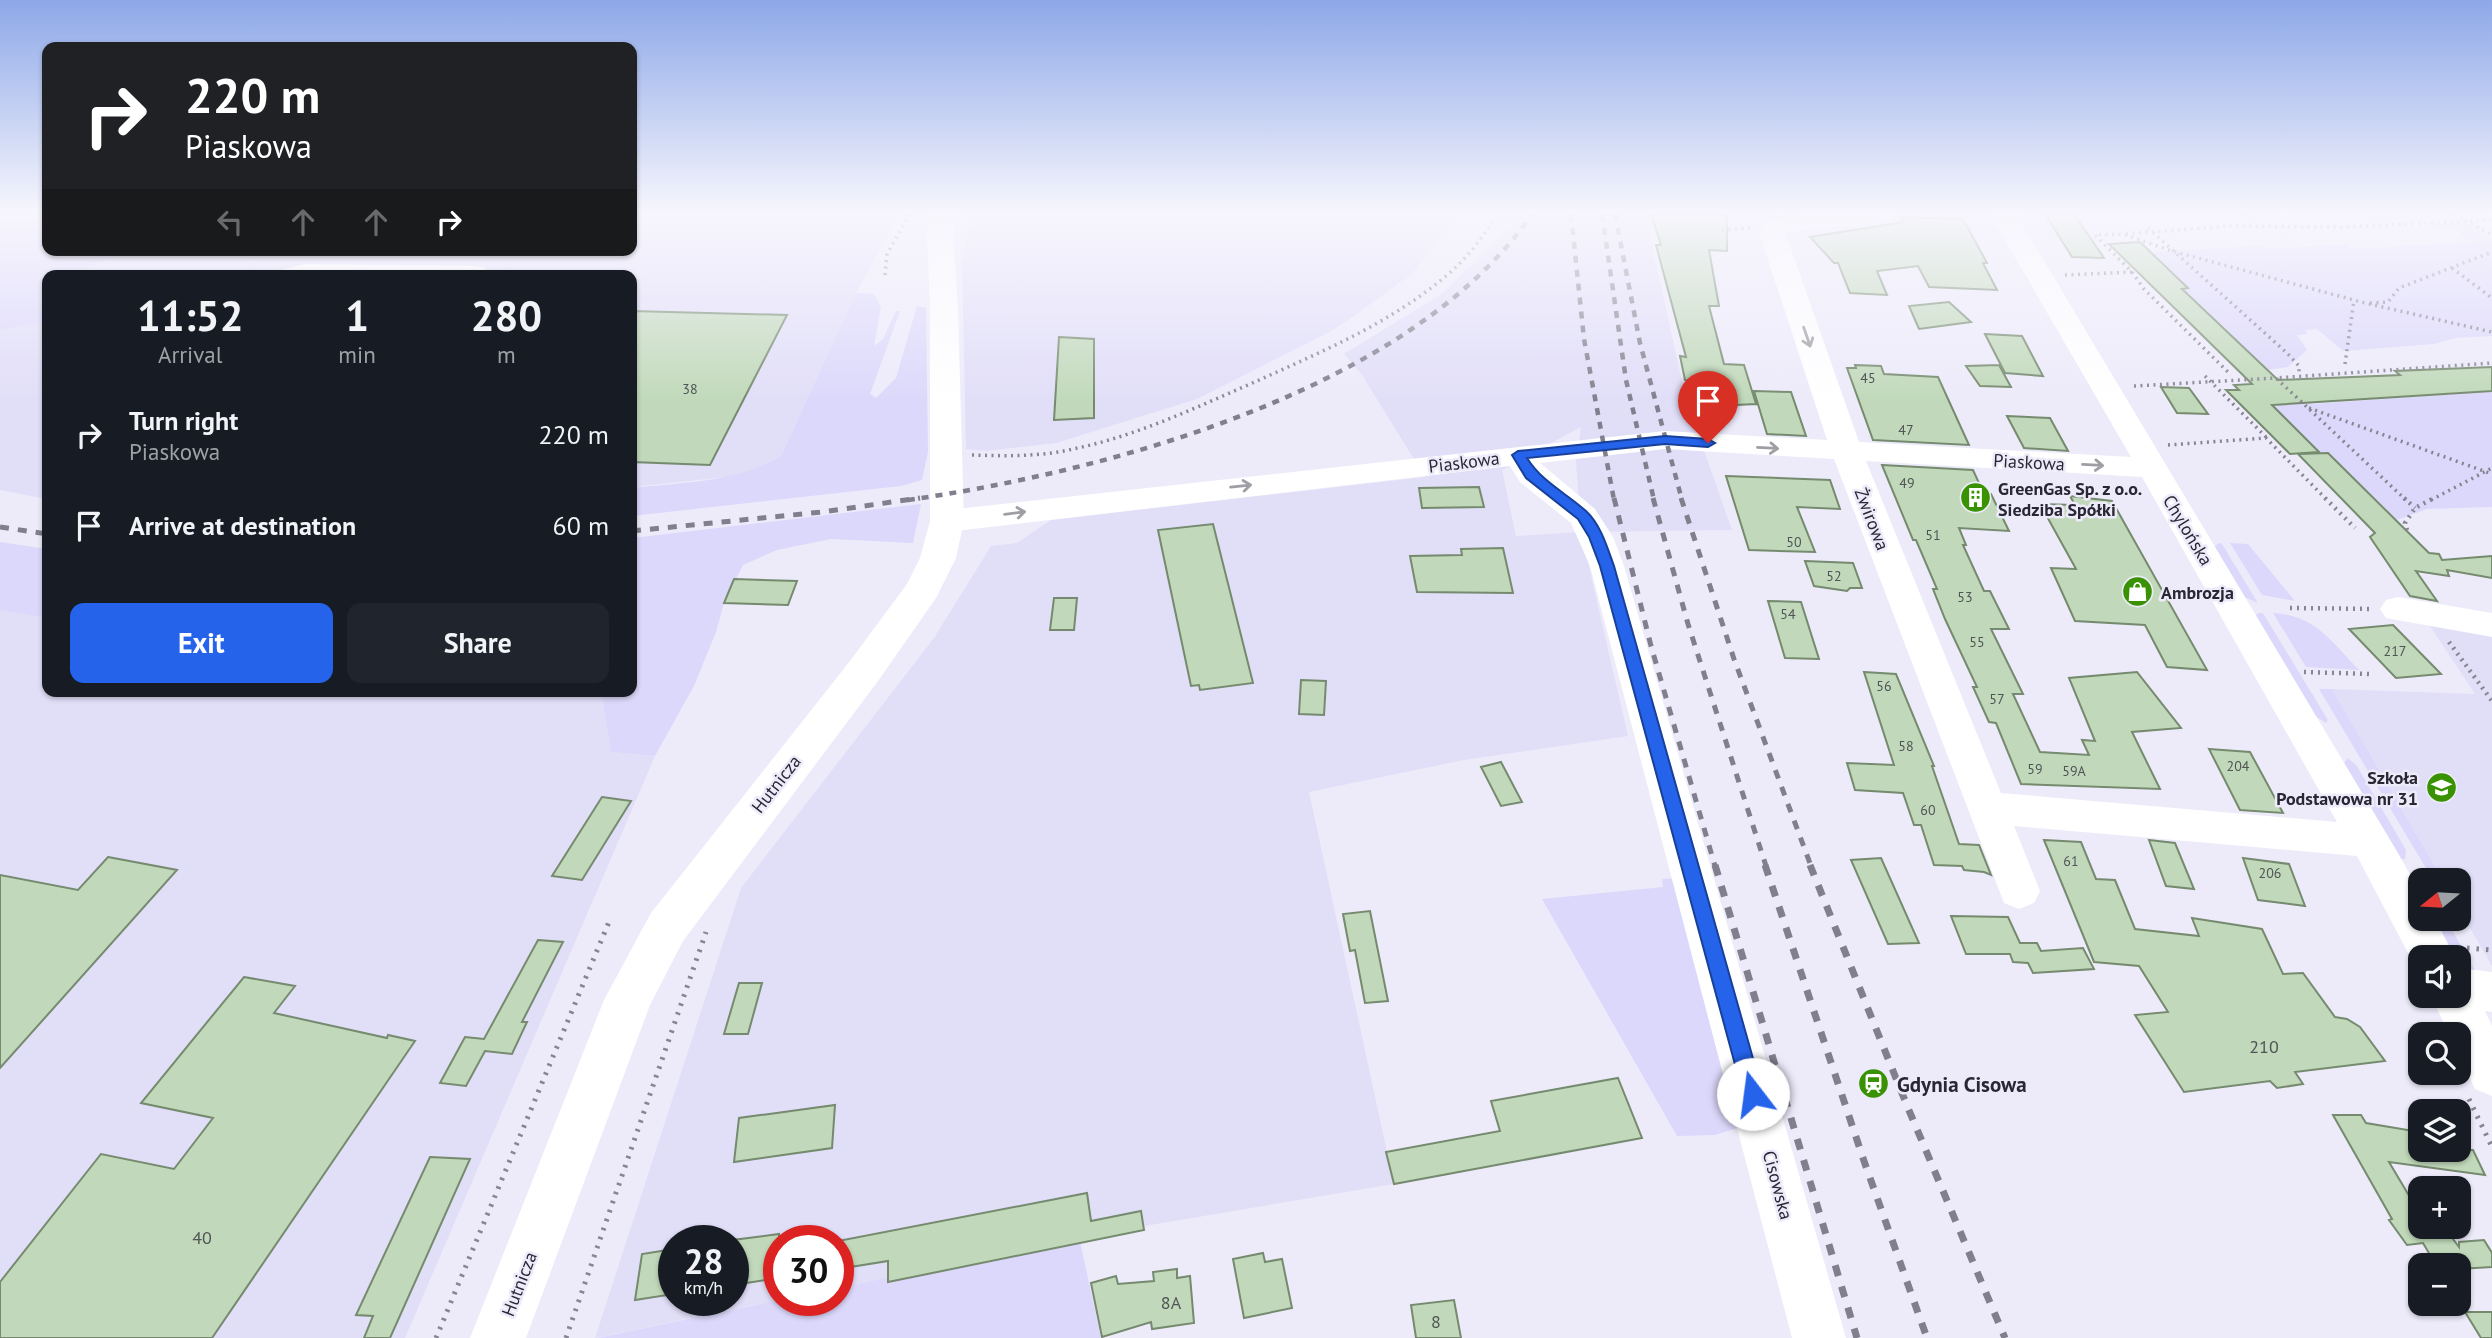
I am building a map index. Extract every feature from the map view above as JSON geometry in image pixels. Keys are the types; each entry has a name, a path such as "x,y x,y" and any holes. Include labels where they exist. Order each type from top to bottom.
{"main road":[{"name":"Hutnicza","path":"498,1338 628,1000 667,927 864,671 923,589 938,558 947,522 942,276"}],"street":[{"name":"Żwirowa","path":"1787,276 1847,452 2019,891"},
{"name":"Chylońska","path":"2043,276 2157,457 2426,945"},
{"name":"Piaskowa","path":"947,522 1665,440 1847,452 2157,457"},
{"name":"Cisowska","path":"1518,455 1531,475 1583,516 1596,537 1607,566 1819,1338"},
{"path":"2390,609 2487,632"},
{"path":"1986,808 2369,841"},
{"path":"2471,975 2492,992"},
{"path":"2458,1008 2480,1084"}],"path":[{"path":"946,452 985,456 1048,454 1128,432 1219,398 1333,347 1393,316 1443,276"},
{"path":"2135,276 2144,289 2231,375"},
{"path":"2201,276 2293,359 2300,366 2299,373"},
{"path":"2266,276 2365,303 2492,332"},
{"path":"2365,303 2388,302 2399,288 2430,276"},
{"path":"2463,276 2492,298"},
{"path":"2345,364 2354,300"},
{"path":"2129,386 2492,363"},
{"path":"2271,374 2415,508"},
{"path":"2205,376 2355,528"},
{"path":"2305,407 2492,474"},
{"path":"2157,457 2266,438"},
{"path":"2407,530 2405,523 2415,508 2492,468"},
{"path":"2290,608 2390,609"},
{"path":"2443,633 2492,701"},
{"path":"2303,672 2371,674"},
{"path":"436,1338 611,917"},
{"path":"566,1338 707,931"},
{"path":"2471,963 2492,950"},
{"path":"2480,1084 2492,1147"}],"shaded area":[{"path":"0,276 42,276 42,323 0,330"},
{"path":"637,276 865,276 781,456 762,467 736,476 637,486"},
{"path":"962,276 1408,276 1333,330 1197,399 1056,443 986,451 966,449"},
{"path":"1459,276 1659,276 1686,399 1732,530 1581,532 1628,736 1464,760 1309,792 1394,1184 1079,1237 854,1285 854,1225 763,1225 763,1303 749,1306 749,1225 658,1225 658,1316 702,1316 595,1338 741,888 934,638 991,546 1017,543 1051,520 1425,477 1362,375 1344,354 1440,295","holes":["1581,427 1576,461 1581,532 1516,536 1502,470"]},
{"path":"2177,276 2492,276 2492,336 2455,338 2434,344 2343,351 2317,329 2305,330 2308,334 2297,335 2307,350 2288,367 2268,370 2184,290 2189,288"},
{"path":"856,293 874,294 881,307 874,346 883,339 896,311 900,311 870,394 876,398 896,378 917,306 926,308 928,452 922,480 901,486 637,515 637,487 728,476 746,472 781,456"},
{"path":"42,323 42,498 0,490 0,330"},
{"path":"2288,380 2313,404 2492,391 2492,507 2427,509 2397,520 2328,452 2320,453 2249,382"},
{"path":"921,504 913,543 831,539 777,550 743,565 724,603 716,632 694,686 655,756 611,752 602,697 637,697 637,537"},
{"path":"0,542 42,548 42,617 0,610"},
{"path":"2219,543 2258,603 2244,597 2214,547"},
{"path":"2230,543 2248,544 2295,601 2262,595"},
{"name":"Szkoła Podstawowa nr 31","path":"2414,602 2492,616 2492,966 2471,930 2471,868 2436,868 2332,689 2475,694"},
{"path":"0,610 42,617 42,697 602,697 611,752 655,756 405,1338 0,1338"},
{"path":"2263,613 2328,720 2326,723 2315,716 2256,616"},
{"path":"2273,613 2288,615 2312,625 2331,640 2359,670 2306,667"},
{"path":"2319,689 2332,689 2436,868 2426,868"},
{"path":"2348,758 2357,766 2406,850 2405,859 2400,859 2342,766"},
{"path":"1679,878 1737,1128 1715,1135 1677,1136 1542,899 1663,887 1662,879"},
{"path":"2438,931 2453,931 2460,945 2446,945"},
{"path":"2471,964 2480,980 2471,973"},
{"path":"1079,1237 1101,1338 597,1338 702,1316 749,1316 749,1306 763,1303 763,1316 854,1316 854,1285"}],"building":[{"path":"1664,276 1714,276 1719,306 1709,306 1724,364 1744,365 1756,404 1736,405 1733,399 1724,399 1715,381 1685,380 1680,356 1686,357"},
{"path":"1843,276 1879,276 1887,295 1850,293"},
{"path":"1923,276 1990,276 1997,290 1929,287"},
{"path":"2142,276 2176,276 2188,288 2182,289 2278,380 2400,375 2395,371 2492,367 2492,391 2272,405 2319,452 2290,454 2226,390 2239,390 2234,385 2252,384"},
{"path":"1949,302 1971,322 1919,329 1909,306"},
{"path":"637,311 787,315 710,465 637,462"},
{"path":"1985,334 2022,336 2043,376 2005,373"},
{"path":"1059,337 1094,339 1094,418 1054,420"},
{"path":"1855,365 1881,366 1884,374 1938,377 1969,445 1873,440 1847,368 1856,368"},
{"path":"1999,365 2011,387 1980,386 1966,366"},
{"path":"2161,387 2189,388 2208,414 2177,413"},
{"path":"1754,391 1791,392 1806,436 1767,434"},
{"path":"2007,416 2050,418 2068,451 2024,448"},
{"path":"2328,453 2429,553 2439,554 2442,560 2492,556 2492,578 2447,570 2449,576 2416,571 2437,601 2410,596 2370,537 2375,533 2298,454"},
{"path":"1882,465 1973,470 1984,494 1991,494 2009,531 1959,528 1966,545 1963,545 1984,591 1990,591 2009,629 1991,629 2023,694 2013,694 2040,752 2089,755 2082,740 2095,741 2069,678 2137,672 2181,728 2132,732 2160,789 2021,784 1996,723 1989,722 1973,687 1977,687 1945,619 1933,589 1937,589"},
{"path":"1726,476 1830,480 1840,509 1797,507 1815,552 1749,550"},
{"path":"1479,487 1484,507 1422,508 1419,488"},
{"path":"2070,496 2112,501 2207,670 2167,667 2145,625 2075,621 2051,568 2076,569 2040,504 2075,505"},
{"path":"1213,524 1253,683 1200,690 1199,685 1191,686 1158,530"},
{"path":"1503,548 1513,593 1417,592 1410,556 1462,555 1461,549"},
{"path":"1805,561 1853,563 1862,588 1850,588 1847,591 1814,586"},
{"path":"734,579 797,581 788,605 724,603"},
{"path":"1054,598 1077,598 1074,630 1050,630"},
{"path":"1768,601 1801,602 1819,659 1785,658"},
{"path":"2393,625 2441,674 2396,678 2349,629"},
{"path":"1864,672 1896,674 1934,766 1959,844 1979,845 1991,875 1964,870 1962,866 1934,865 1921,825 1914,825 1903,793 1855,790 1847,763 1894,765"},
{"path":"1301,680 1326,681 1324,715 1299,714"},
{"path":"2209,749 2250,752 2283,813 2240,810"},
{"path":"1501,762 1522,802 1501,806 1481,767"},
{"path":"602,797 631,801 582,880 552,876"},
{"path":"2044,840 2081,842 2096,879 2115,880 2135,929 2199,936 2192,918 2262,929 2283,974 2303,973 2335,1017 2347,1019 2360,1027 2385,1061 2295,1072 2303,1084 2277,1088 2270,1081 2184,1092 2135,1015 2168,1012 2139,966 2094,962"},
{"path":"2149,840 2175,843 2194,889 2166,886"},
{"path":"108,857 177,870 0,1068 0,875 78,890"},
{"path":"1881,858 1919,943 1888,944 1851,860"},
{"path":"2243,858 2289,864 2305,906 2258,900"},
{"path":"1370,911 1388,1001 1365,1003 1355,950 1350,951 1343,914"},
{"path":"1951,916 2008,917 2020,943 2037,943 2041,951 2083,948 2094,969 2033,973 2028,963 2013,962 2010,954 1966,954"},
{"path":"538,940 563,942 522,1022 527,1022 512,1054 485,1051 466,1086 440,1083 465,1037 484,1039"},
{"path":"244,977 295,986 274,1013 387,1038 388,1035 415,1041 212,1338 0,1338 0,1282 101,1154 174,1169 213,1118 141,1103"},
{"path":"739,983 762,983 748,1034 724,1034"},
{"path":"1618,1078 1642,1138 1394,1184 1386,1152 1500,1131 1491,1101"},
{"path":"835,1105 832,1148 734,1162 739,1118"},
{"path":"2333,1115 2361,1115 2366,1123 2408,1130 2408,1162 2471,1162 2473,1150 2485,1175 2389,1162 2408,1194 2408,1239 2453,1239 2459,1247 2459,1242 2484,1240 2492,1253 2492,1267 2471,1268 2471,1253 2429,1253 2423,1243 2407,1245 2389,1220 2392,1219"},
{"path":"430,1157 470,1159 390,1338 364,1338 373,1316 356,1315"},
{"path":"1087,1193 1091,1221 1141,1211 1144,1230 888,1282 888,1261 854,1266 854,1238"},
{"path":"763,1236 763,1280 749,1283 749,1238"},
{"path":"658,1252 658,1296 635,1300 642,1254"},
{"path":"1263,1253 1265,1262 1282,1259 1292,1308 1244,1318 1233,1259"},
{"path":"1177,1269 1177,1278 1190,1276 1194,1323 1152,1329 1151,1322 1102,1337 1091,1283 1116,1276 1118,1284 1154,1281 1153,1272"},
{"path":"1454,1300 1461,1338 1416,1338 1411,1305"},
{"path":"2471,1312 2492,1312 2492,1338 2481,1338 2467,1316 2471,1316"}],"railway":[{"path":"908,500 988,487 1074,468 1162,443 1250,412 1335,374 1412,329 1478,276"},
{"path":"1577,276 1584,339 1614,500"},
{"path":"1611,276 1626,380 1654,500"},
{"path":"1627,276 1640,343 1682,500"},
{"path":"637,530 822,512 920,498"},
{"path":"1614,498 1651,646 1715,866"},
{"path":"1653,498 1688,624 1766,866"},
{"path":"1681,498 1734,659 1811,866"},
{"path":"0,527 42,533"},
{"path":"1715,865 1857,1338"},
{"path":"1765,865 1864,1161 1927,1338"},
{"path":"1810,865 2005,1338"}],"place":[{"name":"GreenGas Sp. z o.o. Siedziba Spółki","path":"1975,498"},
{"name":"Ambrozja","path":"2138,592"},
{"name":"Szkoła Podstawowa nr 31","path":"2441,787"},
{"name":"Gdynia Cisowa","path":"1874,1084"}],"route":[{"path":"1708,443 1665,440 1518,455 1531,475 1583,516 1596,537 1607,566 1753,1094"}]}
